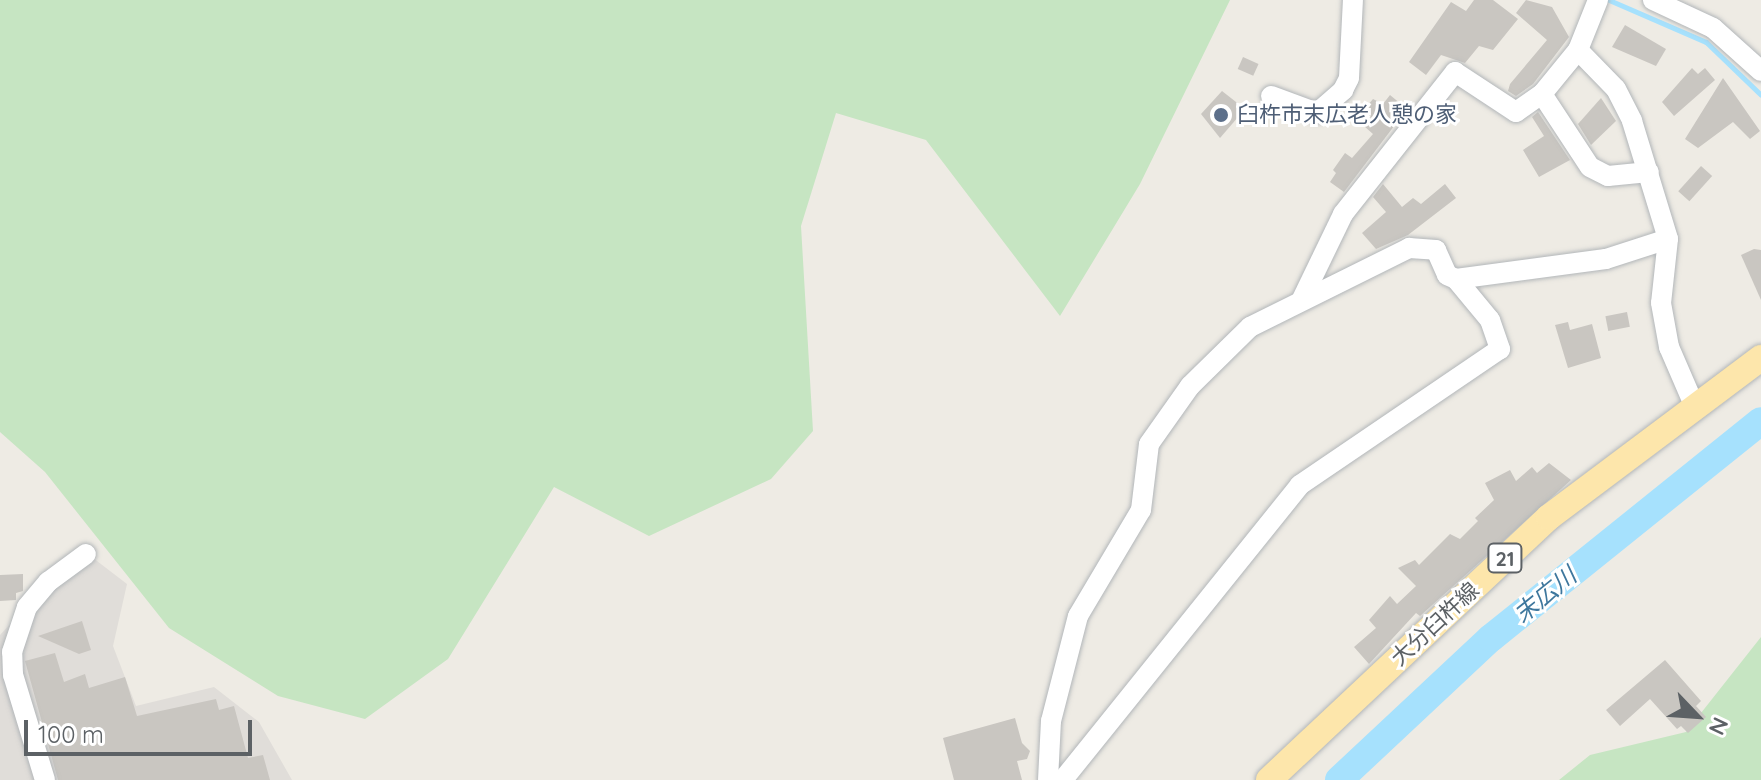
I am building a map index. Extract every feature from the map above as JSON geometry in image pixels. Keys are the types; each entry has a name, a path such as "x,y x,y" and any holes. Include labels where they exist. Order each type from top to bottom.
{"main road":[{"name":"大分臼杵線","path":"1269,780 1549,517 1761,358"}],"street":[{"path":"1271,96 1317,113 1343,90 1349,78 1353,0"},
{"path":"1653,0 1713,28 1761,71"},
{"path":"1302,299 1343,214 1455,72 1509,111 1542,94 1578,50 1580,35 1596,6"},
{"path":"1578,50 1624,100 1649,172 1668,239 1661,303 1673,359 1695,407"},
{"path":"1542,94 1590,167 1608,176 1649,172"},
{"path":"1456,279 1606,259 1668,239"},
{"path":"1048,780 1051,721 1078,616 1141,510 1149,444 1211,362 1250,327 1302,299 1417,247 1436,250 1447,275 1456,279 1490,320 1500,349 1300,485 1063,780"},
{"path":"45,780 13,675 12,652 27,607 48,582 86,554"}],"shaded area":[{"path":"80,548 127,584 113,646 136,706 214,687 259,722 292,780 0,780 0,635"}],"green space":[{"path":"0,0 1230,0 1140,184 1060,316 926,140 836,113 801,226 813,431 771,479 649,536 554,487 448,659 365,719 278,696 169,628 45,472 0,432"},
{"path":"1761,637 1761,780 1559,780 1590,755 1686,732"}],"building":[{"path":"1474,0 1493,0 1518,19 1493,50 1479,46 1465,63 1441,55 1426,75 1409,62 1451,2 1466,11"},
{"path":"1526,0 1552,7 1569,37 1533,84 1516,96 1508,91 1510,84 1547,40 1516,13"},
{"path":"1625,25 1666,49 1656,66 1612,47"},
{"path":"1243,57 1259,64 1253,76 1238,69"},
{"path":"1692,68 1698,74 1705,68 1715,80 1674,116 1662,102"},
{"path":"1723,78 1760,131 1750,139 1733,122 1698,148 1685,139"},
{"name":"臼杵市末広老人憩の家","path":"1222,91 1245,109 1220,138 1201,114"},
{"path":"1390,95 1407,109 1344,192 1330,182 1336,173 1333,170 1345,153 1352,158 1373,134 1356,119 1373,99 1383,104"},
{"path":"1601,98 1616,121 1591,145 1578,124"},
{"path":"1538,112 1570,160 1539,177 1523,150 1544,136 1532,117"},
{"path":"1701,166 1712,176 1689,201 1678,191"},
{"path":"1383,184 1402,207 1413,198 1421,204 1445,184 1456,198 1408,235 1376,249 1362,233 1386,212 1373,197"},
{"path":"1754,249 1761,250 1761,300 1741,255"},
{"path":"1627,312 1630,327 1608,331 1605,316"},
{"path":"1568,322 1570,330 1592,324 1601,358 1568,368 1555,325"},
{"path":"1549,463 1571,480 1420,616 1416,613 1369,664 1354,647 1376,628 1369,620 1390,596 1397,604 1416,586 1398,568 1415,560 1419,565 1450,534 1460,539 1478,521 1475,518 1494,500 1485,483 1510,470 1516,481 1532,467 1537,473"},
{"path":"23,574 23,591 16,593 16,600 0,601 0,575"},
{"path":"82,621 91,650 79,654 38,636"},
{"path":"55,653 64,682 85,674 89,688 125,677 137,716 216,699 219,710 234,706 248,758 263,755 270,780 58,780 25,661"},
{"path":"1665,660 1701,701 1696,706 1706,717 1688,733 1681,726 1677,729 1650,699 1620,726 1606,710"},
{"path":"1015,718 1022,743 1030,751 1027,759 1017,761 1022,780 954,780 943,738"}],"waterway":[{"path":"1609,0 1706,42 1761,95"},
{"name":"末広川","path":"1339,780 1491,638 1761,421"}],"place":[{"name":"臼杵市末広老人憩の家","path":"1221,115"}]}
